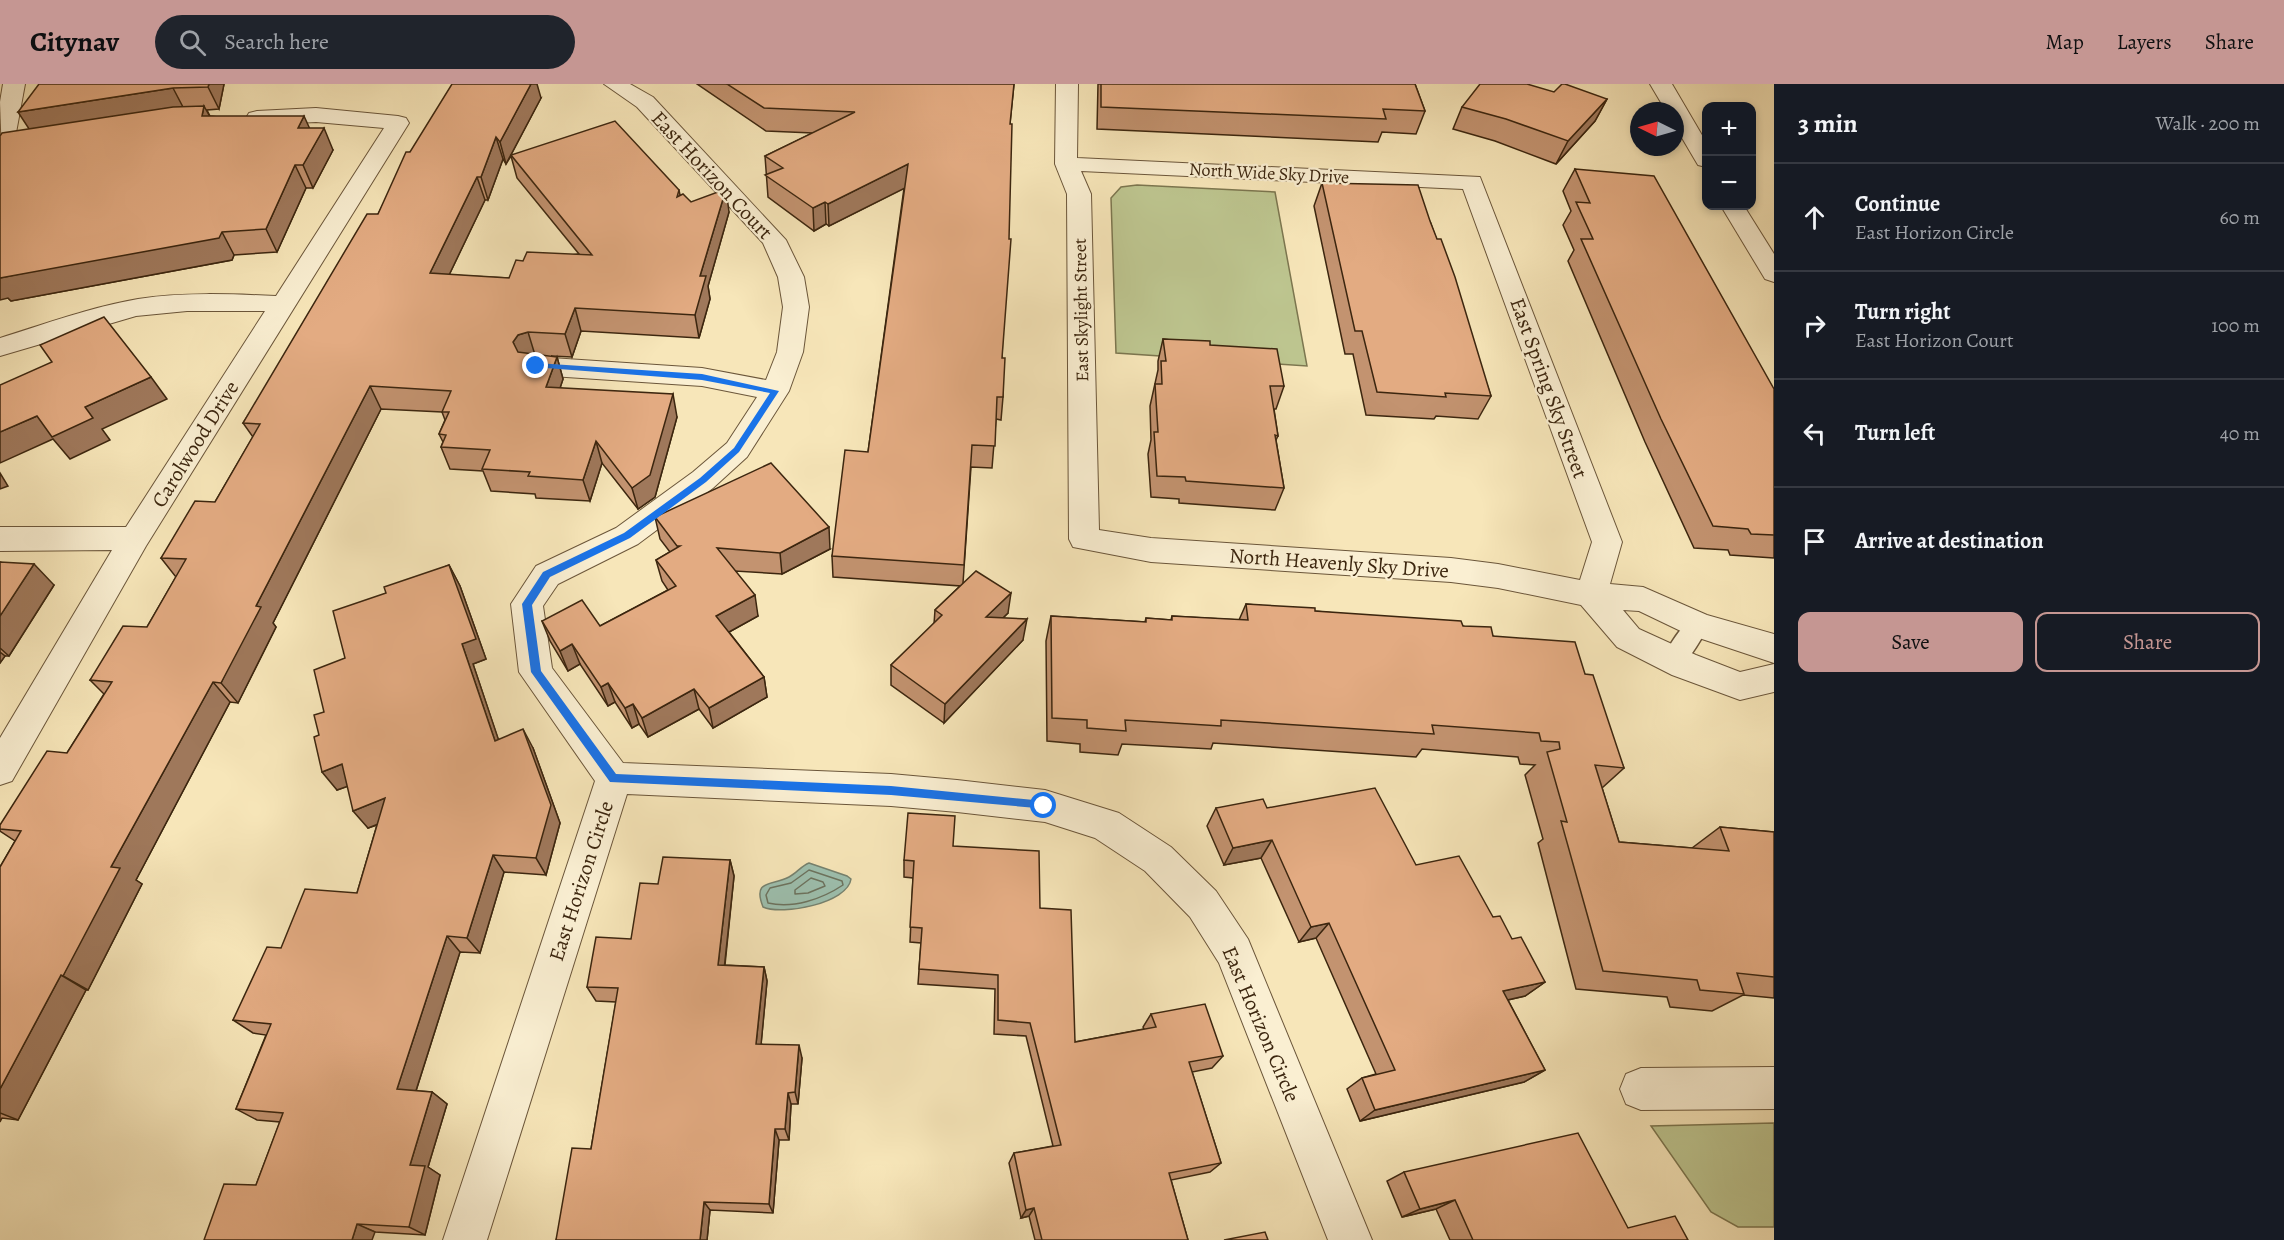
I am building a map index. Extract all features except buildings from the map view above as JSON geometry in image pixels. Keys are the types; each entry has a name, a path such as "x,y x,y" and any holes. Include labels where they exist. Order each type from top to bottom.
{"street":[{"path":"14,84 1,149 24,145"},
{"name":"East Skylight Street","path":"1067,84 1066,164 1079,194 1084,539"},
{"path":"1661,84 1705,156"},
{"name":"East Horizon Court","path":"614,778 536,672 527,604 547,574 627,536 703,480 736,450 775,391 790,352 796,307 791,277 774,240 637,89"},
{"name":"Carolwood Drive","path":"0,770 135,538 398,123 316,115 232,118"},
{"name":"North Wide Sky Drive","path":"1066,164 1472,182"},
{"name":"East Spring Sky Street","path":"1472,182 1607,542 1592,596"},
{"path":"1735,210 1774,274"},
{"path":"0,347 69,325 152,305 218,301 283,304"},
{"path":"536,366 702,377 775,391"},
{"path":"0,539 135,538"},
{"name":"North Heavenly Sky Drive","path":"1084,539 1151,550 1451,570 1546,584 1592,596 1643,599 1698,625 1766,645 1774,650"},
{"path":"1592,596 1628,638 1673,660 1740,686 1774,678"},
{"name":"East Horizon Circle","path":"465,1240 614,778 946,795 1044,806 1106,825 1158,859 1203,904 1234,952 1350,1240"},
{"path":"1641,1089 1774,1088"}],"lane":[{"path":"1673,660 1698,625"}],"green space":[{"path":"1137,185 1275,192 1307,366 1116,353 1111,198 1121,187"},
{"path":"1774,1123 1774,1227 1738,1227 1711,1212 1651,1126"}],"water":[{"path":"809,863 847,876 851,879 847,887 839,895 813,905 784,910 763,907 760,898 762,888 789,877"}],"route":[{"path":"536,366 702,377 775,391 758,420 736,450 703,480 627,536 547,574 527,604 536,672 614,778 891,790 1044,806"}]}
